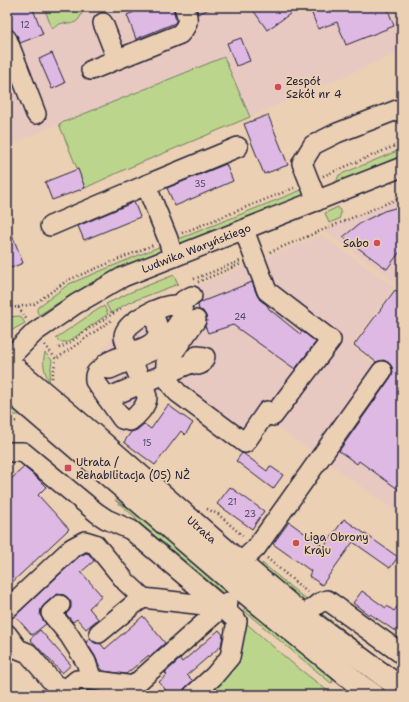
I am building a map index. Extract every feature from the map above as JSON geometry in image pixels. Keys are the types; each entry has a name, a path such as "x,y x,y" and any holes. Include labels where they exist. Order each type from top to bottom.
{"main road":[{"name":"Utrata","path":"7,361 303,616 402,689"},
{"name":"Utrata","path":"7,388 241,589 373,695"}],"street":[{"path":"91,70 180,34 186,27 188,16 184,7"},
{"path":"103,23 117,59"},
{"path":"7,38 36,114"},
{"path":"317,201 302,163 313,145 337,133 402,108"},
{"path":"50,226 238,147"},
{"name":"Ludwika Waryńskiego","path":"7,361 35,332 76,304 170,248 244,230 402,168"},
{"path":"146,185 170,248"},
{"path":"196,320 166,363 165,371 170,385 178,393 245,443 267,411 273,416 332,340 266,291 244,230"},
{"path":"158,332 140,317 130,324 124,336 130,356 147,396 146,403 135,417 130,421 122,419 95,381 94,376 97,371 103,368 108,362 130,356 158,332 182,318 182,310 185,301 170,306 158,332"},
{"path":"107,398 200,360"},
{"path":"240,563 256,548 382,371"},
{"path":"7,452 23,452 97,513 106,519 131,530 237,621 230,657 214,676 193,695"},
{"path":"7,609 72,548 84,541 95,544 126,582 143,598 222,607"},
{"path":"7,634 18,649 28,653 55,685 66,692 77,680 92,680 128,690 241,589"},
{"path":"99,633 143,598"},
{"path":"303,616 319,603 326,600 402,654"},
{"path":"60,605 51,614 69,635 86,662 92,680"}],"path":[{"path":"18,307 34,304 68,280 170,248 309,182 402,143"},
{"path":"330,690 330,695"}],"shaded area":[{"path":"7,7 392,7 402,31 402,51 85,188 59,124 7,146"},
{"name":"Sabo","path":"402,197 402,287 324,231"},
{"path":"321,235 395,287 351,345 376,366 313,453 268,420 246,449 161,390 120,438 98,406 85,375 129,313"},
{"path":"402,354 402,516 324,460"}],"green space":[{"path":"44,7 82,7 82,10 80,18 76,22 70,24 62,23 52,29"},
{"path":"224,57 250,117 126,169 85,188 59,124"},
{"path":"402,149 402,157 338,183 337,180 339,175"},
{"path":"304,189 303,197 180,247 174,241"},
{"path":"338,207 341,213 339,219 329,223 325,213"},
{"path":"166,244 166,251 88,285 39,315 37,310 38,307 69,284"},
{"path":"174,275 178,284 128,303 111,313 106,304 131,292"},
{"path":"104,306 108,314 68,342 60,342 56,338 94,312"},
{"path":"20,316 25,323 7,333 7,317"},
{"path":"45,353 52,360 49,381 44,367"},
{"path":"7,406 21,413 19,415 7,415"},
{"path":"115,500 141,515 229,590 225,595 136,520 135,517"},
{"path":"262,563 310,603 303,603 282,587 262,566"},
{"path":"247,607 331,675 333,682 331,683 243,610"},
{"path":"321,613 402,675 402,681 319,615"},
{"path":"240,618 292,663 333,695 203,695"}],"building":[{"path":"7,7 32,7 43,34 20,43 17,35 12,30 7,17"},
{"path":"146,7 173,7 176,21 175,23 136,39 127,15"},
{"path":"196,7 213,7 198,14"},
{"path":"251,7 300,7 267,30"},
{"path":"322,7 387,7 394,26 346,45 337,22 318,29 311,11"},
{"path":"241,38 250,61 236,66 227,43"},
{"path":"52,53 65,83 52,89 39,59"},
{"path":"268,115 288,165 264,174 244,124"},
{"path":"226,164 233,181 175,206 167,188"},
{"path":"78,169 85,188 52,200 45,182"},
{"path":"134,202 140,217 84,240 78,226"},
{"name":"Sabo","path":"402,206 402,249 387,269 343,237 362,222 384,211"},
{"path":"7,224 23,263 11,268 7,256"},
{"path":"252,282 260,300 267,305 269,309 300,334 302,331 316,342 295,369 233,325 208,333 205,326 207,321 206,316 203,311 199,310 198,305 201,302"},
{"path":"395,290 402,295 402,492 359,461 357,464 339,451 393,372 392,367 388,362 383,360 376,362 354,345"},
{"path":"168,405 193,423 185,435 181,431 155,465 124,442 131,432 137,430 144,424 151,429"},
{"path":"242,453 267,471 270,466 283,475 273,489 236,461"},
{"path":"24,467 46,487 38,495 69,529 7,587 7,483"},
{"path":"230,487 264,511 252,529 217,504"},
{"path":"344,519 398,557 390,568 353,542 322,585 309,576 311,571 273,544 289,522 324,547"},
{"path":"86,553 89,554 94,561 81,572 102,596 89,608 98,619 86,629 77,619 73,622 66,614 71,608 71,602 64,595 57,594 41,609 40,615 46,624 32,635 15,616 72,563"},
{"path":"362,591 386,608 387,606 394,611 402,600 402,633 396,629 395,631 353,603"},
{"path":"143,616 165,643 126,674 103,671 86,642 90,639 95,643 101,644 105,649"},
{"path":"40,630 71,665 62,673 30,639"},
{"path":"219,630 223,635 221,646 187,675 193,681 179,695 170,695 159,682 167,675 165,673 180,659 182,662"}],"place":[{"name":"Zespół Szkół nr 4","path":"278,87"},
{"name":"Sabo","path":"377,243"},
{"name":"Utrata / Rehabilitacja (05) NŻ","path":"68,468"},
{"name":"Liga Obrony Kraju","path":"296,543"}]}
